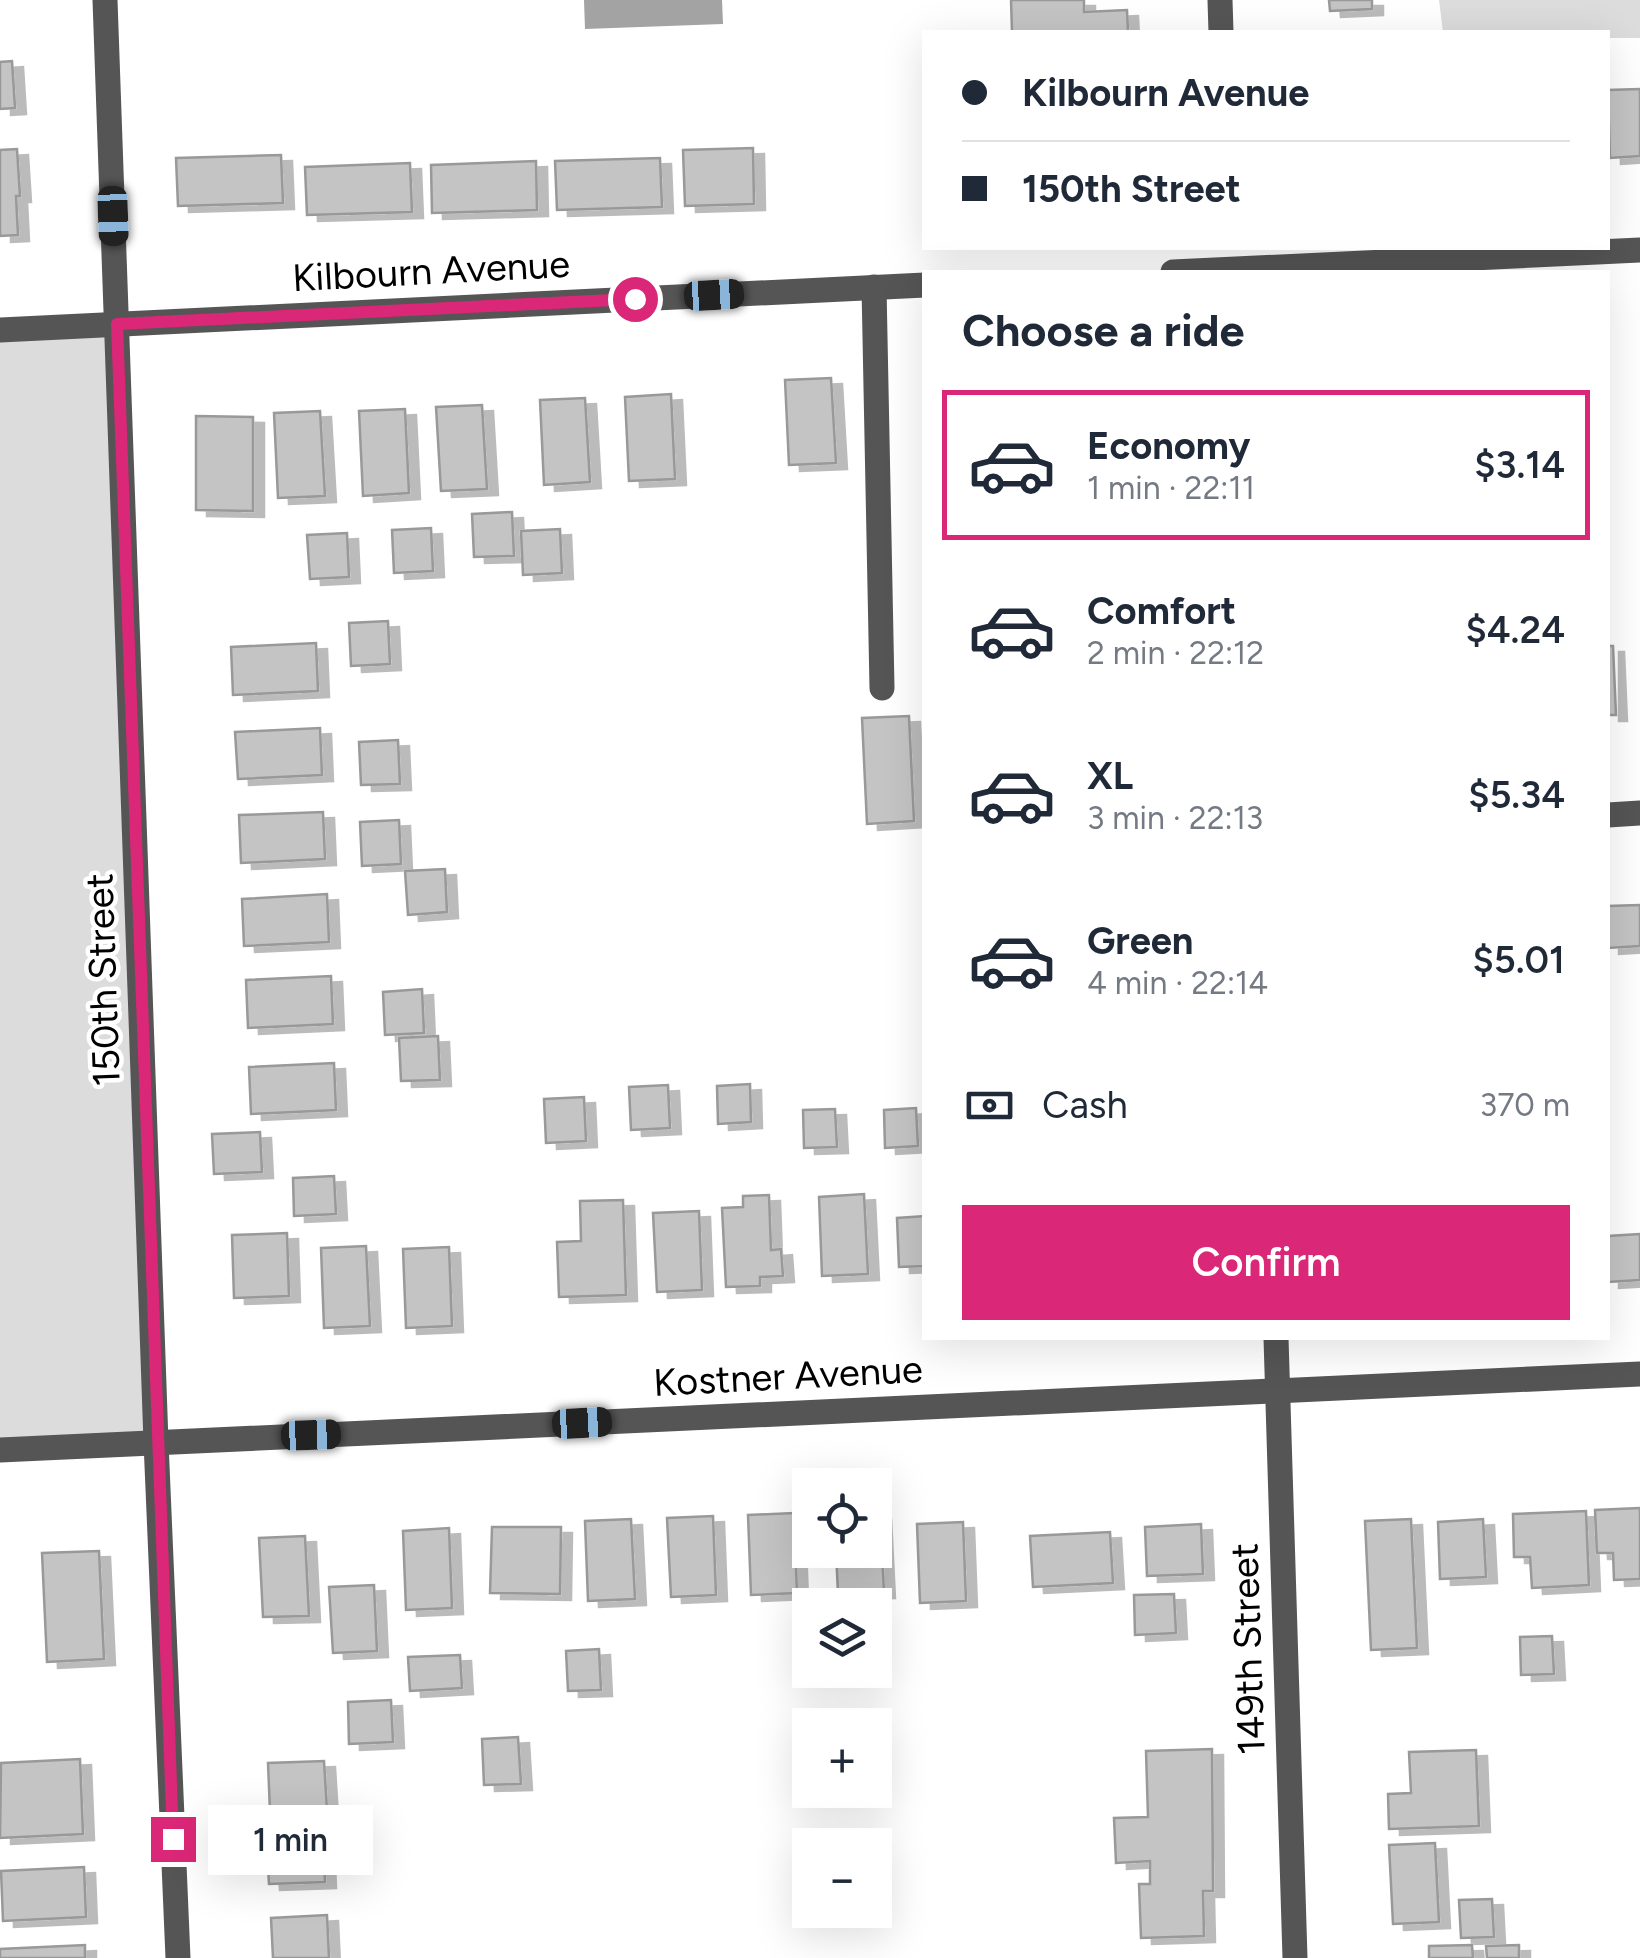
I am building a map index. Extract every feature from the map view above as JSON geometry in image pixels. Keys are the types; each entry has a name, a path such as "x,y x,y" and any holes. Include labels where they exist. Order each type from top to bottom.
{"street":[{"name":"150th Street","path":"106,0 156,1442 178,1958"},
{"path":"1220,0 1221,30"},
{"path":"1186,270 1232,263 1640,250"},
{"name":"Kilbourn Avenue","path":"0,330 922,285"},
{"path":"874,287 882,688"},
{"path":"1610,814 1640,813"},
{"name":"149th Street","path":"1276,1340 1295,1958"},
{"name":"Kostner Avenue","path":"0,1450 1640,1374"}],"shaded area":[{"path":"584,0 722,0 723,24 585,29"},
{"path":"1439,0 1640,0 1640,38 1610,38 1610,30 1443,30"},
{"path":"117,324 156,1442 0,1450 0,330"}],"building":[{"path":"1011,0 1084,0 1084,12 1127,10 1128,30 1012,30"},
{"path":"1329,0 1372,0 1372,9 1330,11"},
{"path":"12,61 15,108 0,109 0,62"},
{"path":"1640,89 1640,156 1610,158 1610,90"},
{"path":"753,148 754,204 685,206 683,150"},
{"path":"17,149 18,235 0,236 0,150"},
{"path":"281,155 283,203 178,206 176,158"},
{"path":"660,158 662,207 557,210 555,161"},
{"path":"536,161 537,210 432,213 431,165"},
{"path":"410,163 412,212 307,215 305,167"},
{"path":"831,378 836,463 789,465 785,380"},
{"path":"671,394 675,479 629,481 625,397"},
{"path":"585,398 590,482 544,485 540,400"},
{"path":"482,405 487,489 441,491 436,407"},
{"path":"405,409 409,493 363,496 359,411"},
{"path":"320,411 325,496 278,498 274,413"},
{"path":"196,416 253,417 253,511 196,510"},
{"path":"512,512 514,556 474,557 472,514"},
{"path":"431,528 433,571 394,573 392,530"},
{"path":"560,529 562,573 523,575 521,531"},
{"path":"347,533 349,577 310,579 307,535"},
{"path":"388,621 390,664 351,666 349,623"},
{"path":"316,643 318,691 233,695 231,647"},
{"path":"1610,646 1613,646 1616,715 1610,715"},
{"path":"909,716 914,821 867,824 862,718"},
{"path":"320,728 322,775 238,779 235,732"},
{"path":"398,740 400,784 361,785 359,742"},
{"path":"323,812 325,859 241,863 239,815"},
{"path":"399,820 401,864 362,866 360,822"},
{"path":"445,869 447,912 408,915 405,871"},
{"path":"327,894 329,942 244,946 242,899"},
{"path":"1640,905 1640,946 1610,948 1610,906"},
{"path":"331,976 333,1024 248,1028 246,980"},
{"path":"422,989 424,1033 385,1035 383,992"},
{"path":"438,1036 440,1080 401,1081 399,1038"},
{"path":"334,1063 336,1110 251,1114 249,1067"},
{"path":"750,1084 751,1122 718,1124 717,1086"},
{"path":"668,1085 670,1128 631,1130 629,1087"},
{"path":"584,1097 586,1141 546,1143 544,1099"},
{"path":"916,1108 918,1146 885,1148 884,1110"},
{"path":"835,1109 837,1147 804,1148 803,1110"},
{"path":"260,1132 262,1172 214,1174 212,1134"},
{"path":"334,1176 336,1214 294,1216 293,1178"},
{"path":"864,1194 868,1274 822,1276 819,1197"},
{"path":"769,1195 771,1250 781,1249 783,1276 760,1277 760,1286 726,1287 722,1208 743,1207 743,1196"},
{"path":"623,1200 626,1295 559,1297 557,1242 581,1241 580,1201"},
{"path":"699,1211 702,1290 657,1292 653,1213"},
{"path":"922,1216 922,1266 899,1267 897,1218"},
{"path":"287,1233 289,1296 234,1298 232,1235"},
{"path":"1640,1234 1640,1280 1610,1282 1610,1236"},
{"path":"366,1246 370,1326 324,1328 321,1248"},
{"path":"449,1247 452,1326 406,1328 403,1249"},
{"path":"1640,1508 1640,1579 1614,1580 1613,1553 1597,1553 1595,1510"},
{"path":"1586,1511 1589,1585 1532,1588 1530,1557 1514,1557 1513,1514"},
{"path":"792,1513 792,1568 796,1568 797,1588 792,1588 792,1593 751,1595 748,1515"},
{"path":"713,1516 716,1595 671,1597 667,1518"},
{"path":"631,1519 635,1599 588,1601 585,1521"},
{"path":"1411,1519 1417,1648 1371,1650 1365,1521"},
{"path":"1483,1519 1486,1577 1440,1579 1438,1522"},
{"path":"963,1522 966,1601 920,1603 917,1524"},
{"path":"1201,1524 1203,1574 1147,1576 1145,1527"},
{"path":"492,1527 561,1527 560,1594 490,1593"},
{"path":"449,1528 452,1608 406,1610 403,1531"},
{"path":"1110,1532 1113,1583 1033,1587 1030,1536"},
{"path":"305,1536 309,1616 263,1617 259,1538"},
{"path":"99,1551 104,1659 47,1662 42,1553"},
{"path":"837,1568 883,1568 884,1588 838,1588"},
{"path":"374,1585 377,1651 333,1653 329,1587"},
{"path":"1174,1594 1176,1633 1135,1635 1134,1595"},
{"path":"1552,1636 1554,1674 1521,1675 1520,1637"},
{"path":"599,1649 601,1690 568,1691 566,1651"},
{"path":"460,1655 462,1688 410,1691 408,1657"},
{"path":"391,1700 393,1742 349,1744 348,1702"},
{"path":"518,1737 521,1784 484,1785 482,1739"},
{"path":"1212,1749 1213,1891 1203,1891 1204,1936 1141,1938 1139,1884 1150,1884 1150,1861 1116,1863 1114,1818 1148,1817 1146,1751"},
{"path":"1476,1750 1479,1826 1389,1829 1388,1794 1411,1793 1409,1752"},
{"path":"80,1759 83,1834 0,1838 1,1763"},
{"path":"324,1761 327,1810 270,1812 268,1763"},
{"path":"323,1832 325,1882 269,1884 266,1834"},
{"path":"1435,1843 1439,1922 1393,1924 1389,1845"},
{"path":"84,1867 86,1917 3,1921 1,1871"},
{"path":"1492,1899 1494,1937 1461,1938 1459,1900"},
{"path":"327,1915 329,1958 273,1958 271,1918"},
{"path":"85,1945 85,1958 0,1958 0,1949"},
{"path":"1472,1945 1473,1958 1429,1958 1429,1946"},
{"path":"1519,1945 1519,1958 1487,1958 1486,1946"}],"route":[{"path":"173,1839 117,324 635,299"}]}
